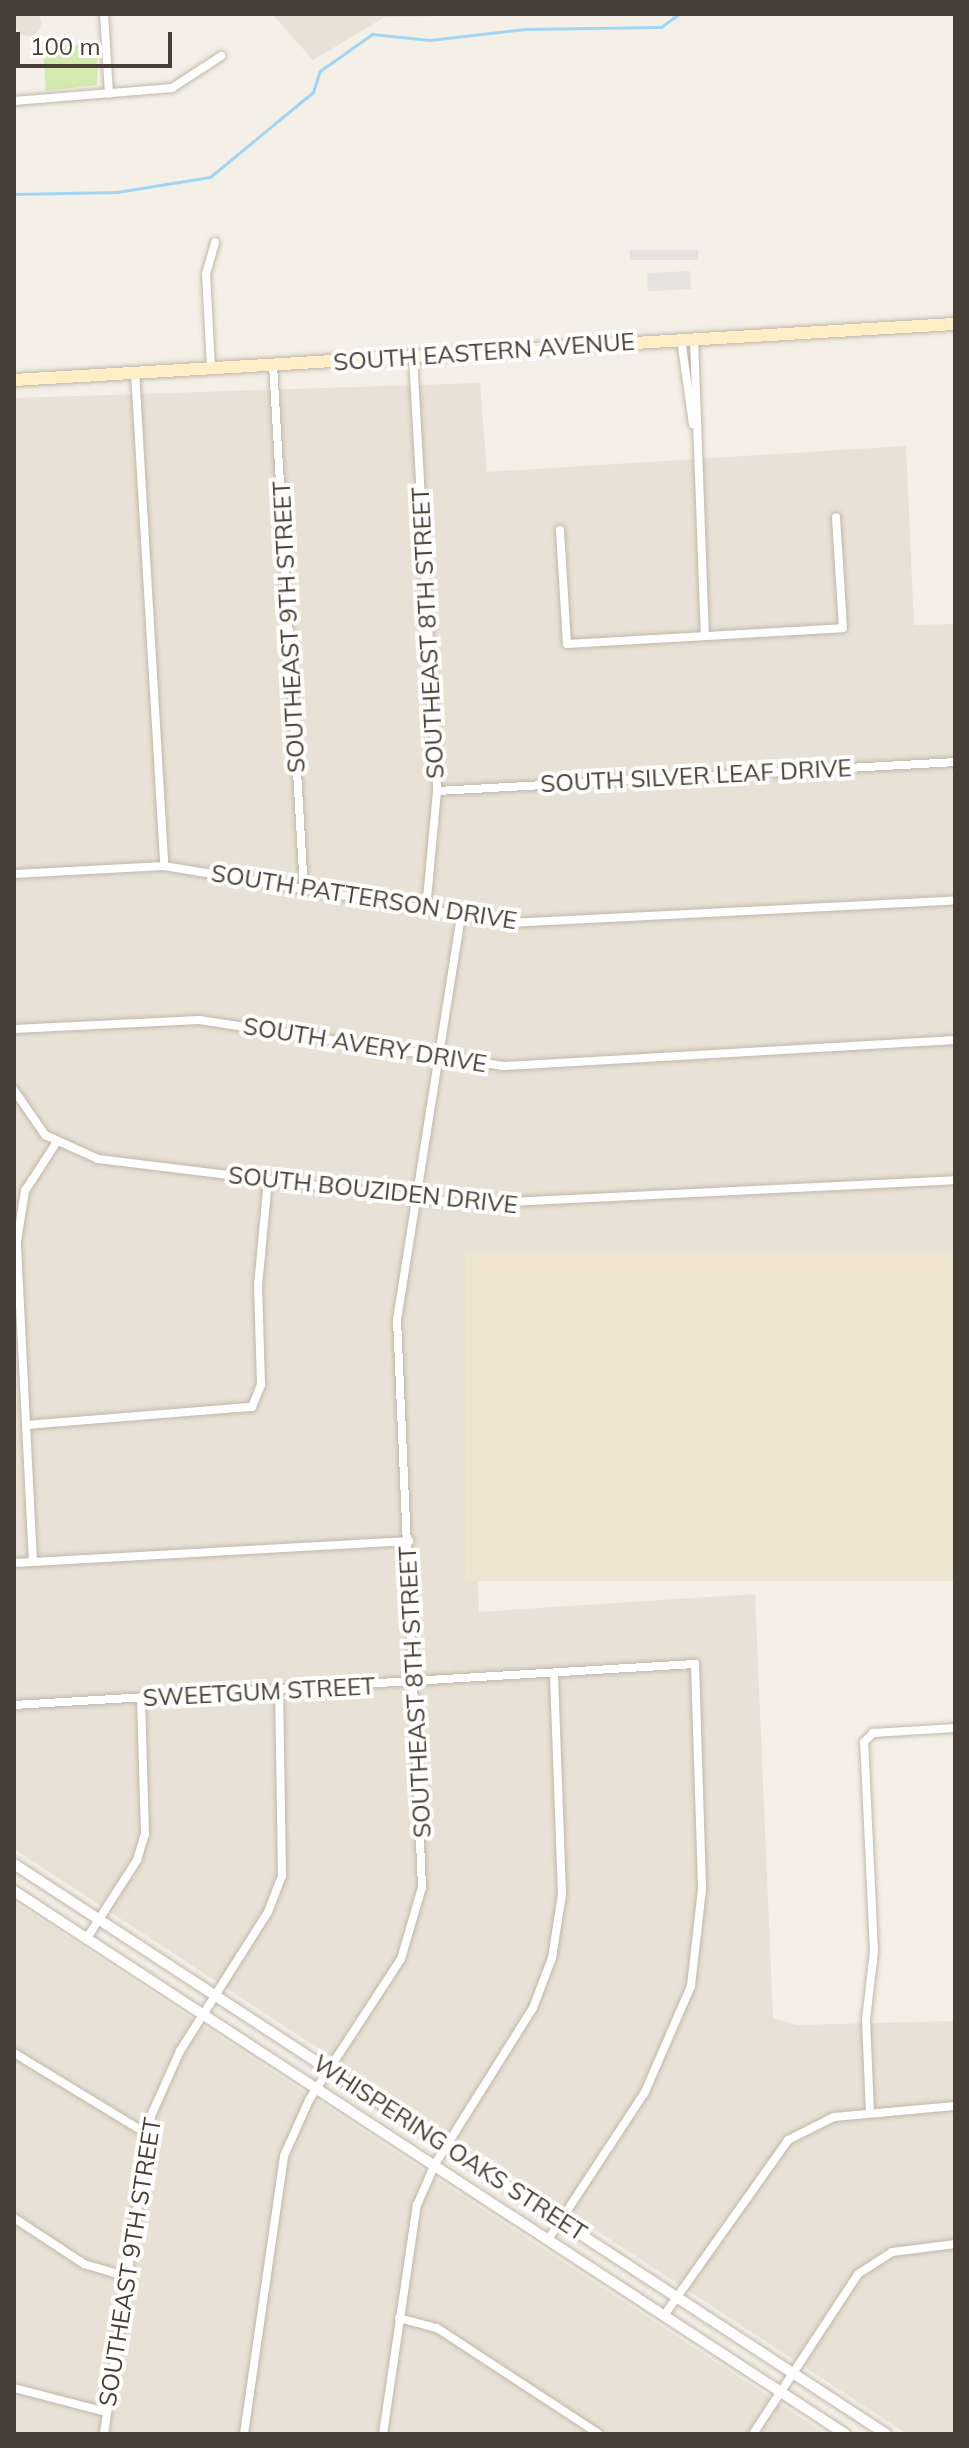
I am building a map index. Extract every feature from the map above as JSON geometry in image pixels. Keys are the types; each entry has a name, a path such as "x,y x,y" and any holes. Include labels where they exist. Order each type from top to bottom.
{"main road":[{"name":"SOUTH EASTERN AVENUE","path":"14,380 955,324"}],"street":[{"path":"104,14 109,94"},
{"path":"14,101 186,84 221,56"},
{"path":"211,368 206,274 215,242"},
{"path":"688,339 705,635"},
{"name":"SOUTHEAST 8TH STREET","path":"413,356 437,791 426,909"},
{"name":"SOUTHEAST 9TH STREET","path":"273,364 304,890"},
{"path":"135,372 164,866"},
{"path":"560,530 567,644 843,628 836,517"},
{"name":"SOUTH SILVER LEAF DRIVE","path":"437,791 955,762"},
{"name":"SOUTH PATTERSON DRIVE","path":"14,874 164,866 508,923 955,900"},
{"name":"SOUTHEAST 8TH STREET","path":"244,2434 281,2166 318,2087 401,1959 418,1911 417,1683 397,1346 413,1197 461,917"},
{"name":"SOUTH AVERY DRIVE","path":"14,1029 199,1020 437,1060 504,1066 955,1040"},
{"path":"14,1090 56,1143 30,1180 18,1220 33,1562"},
{"name":"SOUTH BOUZIDEN DRIVE","path":"56,1143 98,1159 268,1181 516,1206 955,1180"},
{"path":"26,1425 226,1413 255,1403 268,1181"},
{"path":"14,1563 409,1541"},
{"name":"SWEETGUM STREET","path":"14,1705 554,1677 695,1664 702,1889 691,1986 663,2059 562,2221"},
{"path":"383,2434 417,2205 435,2164 533,2008 552,1958 562,1894 554,1677"},
{"name":"SOUTHEAST 9TH STREET","path":"104,2434 147,2134 169,2072 282,1876 279,1691"},
{"path":"87,1938 145,1834 141,1699"},
{"path":"870,2112 866,2020 874,1951 866,1739 955,1728"},
{"name":"WHISPERING OAKS STREET","path":"14,1864 886,2434"},
{"name":"WHISPERING OAKS STREET","path":"14,1891 845,2434"},
{"path":"14,2053 147,2134"},
{"path":"665,2314 788,2140 819,2121 870,2112 955,2106"},
{"path":"14,2218 84,2264 125,2276"},
{"path":"549,2238 562,2221"},
{"path":"753,2434 869,2265 906,2248 955,2244"},
{"path":"399,2318 437,2328 599,2434"},
{"path":"14,2388 107,2412"}],"shaded area":[{"path":"28,10 37,14 41,23 37,32 28,36 19,32 15,23 19,14"},
{"path":"272,14 567,14 385,17 313,60"},
{"path":"630,250 698,250 698,260 630,260"},
{"path":"690,271 691,289 648,291 647,273"},
{"path":"480,383 487,472 906,446 914,625 955,624 955,1251 466,1279 479,1612 755,1594 773,2018 796,2025 955,2021 955,2434 907,2434 14,1849 14,398"},
{"path":"465,1251 955,1251 955,1581 465,1581"},
{"path":"14,1902 826,2434 14,2434"}],"green space":[{"path":"98,44 97,85 46,91 43,47"}],"waterway":[{"path":"14,194 117,192 210,177 313,92 320,71 372,34 430,40 524,29 661,27 679,14"}]}
